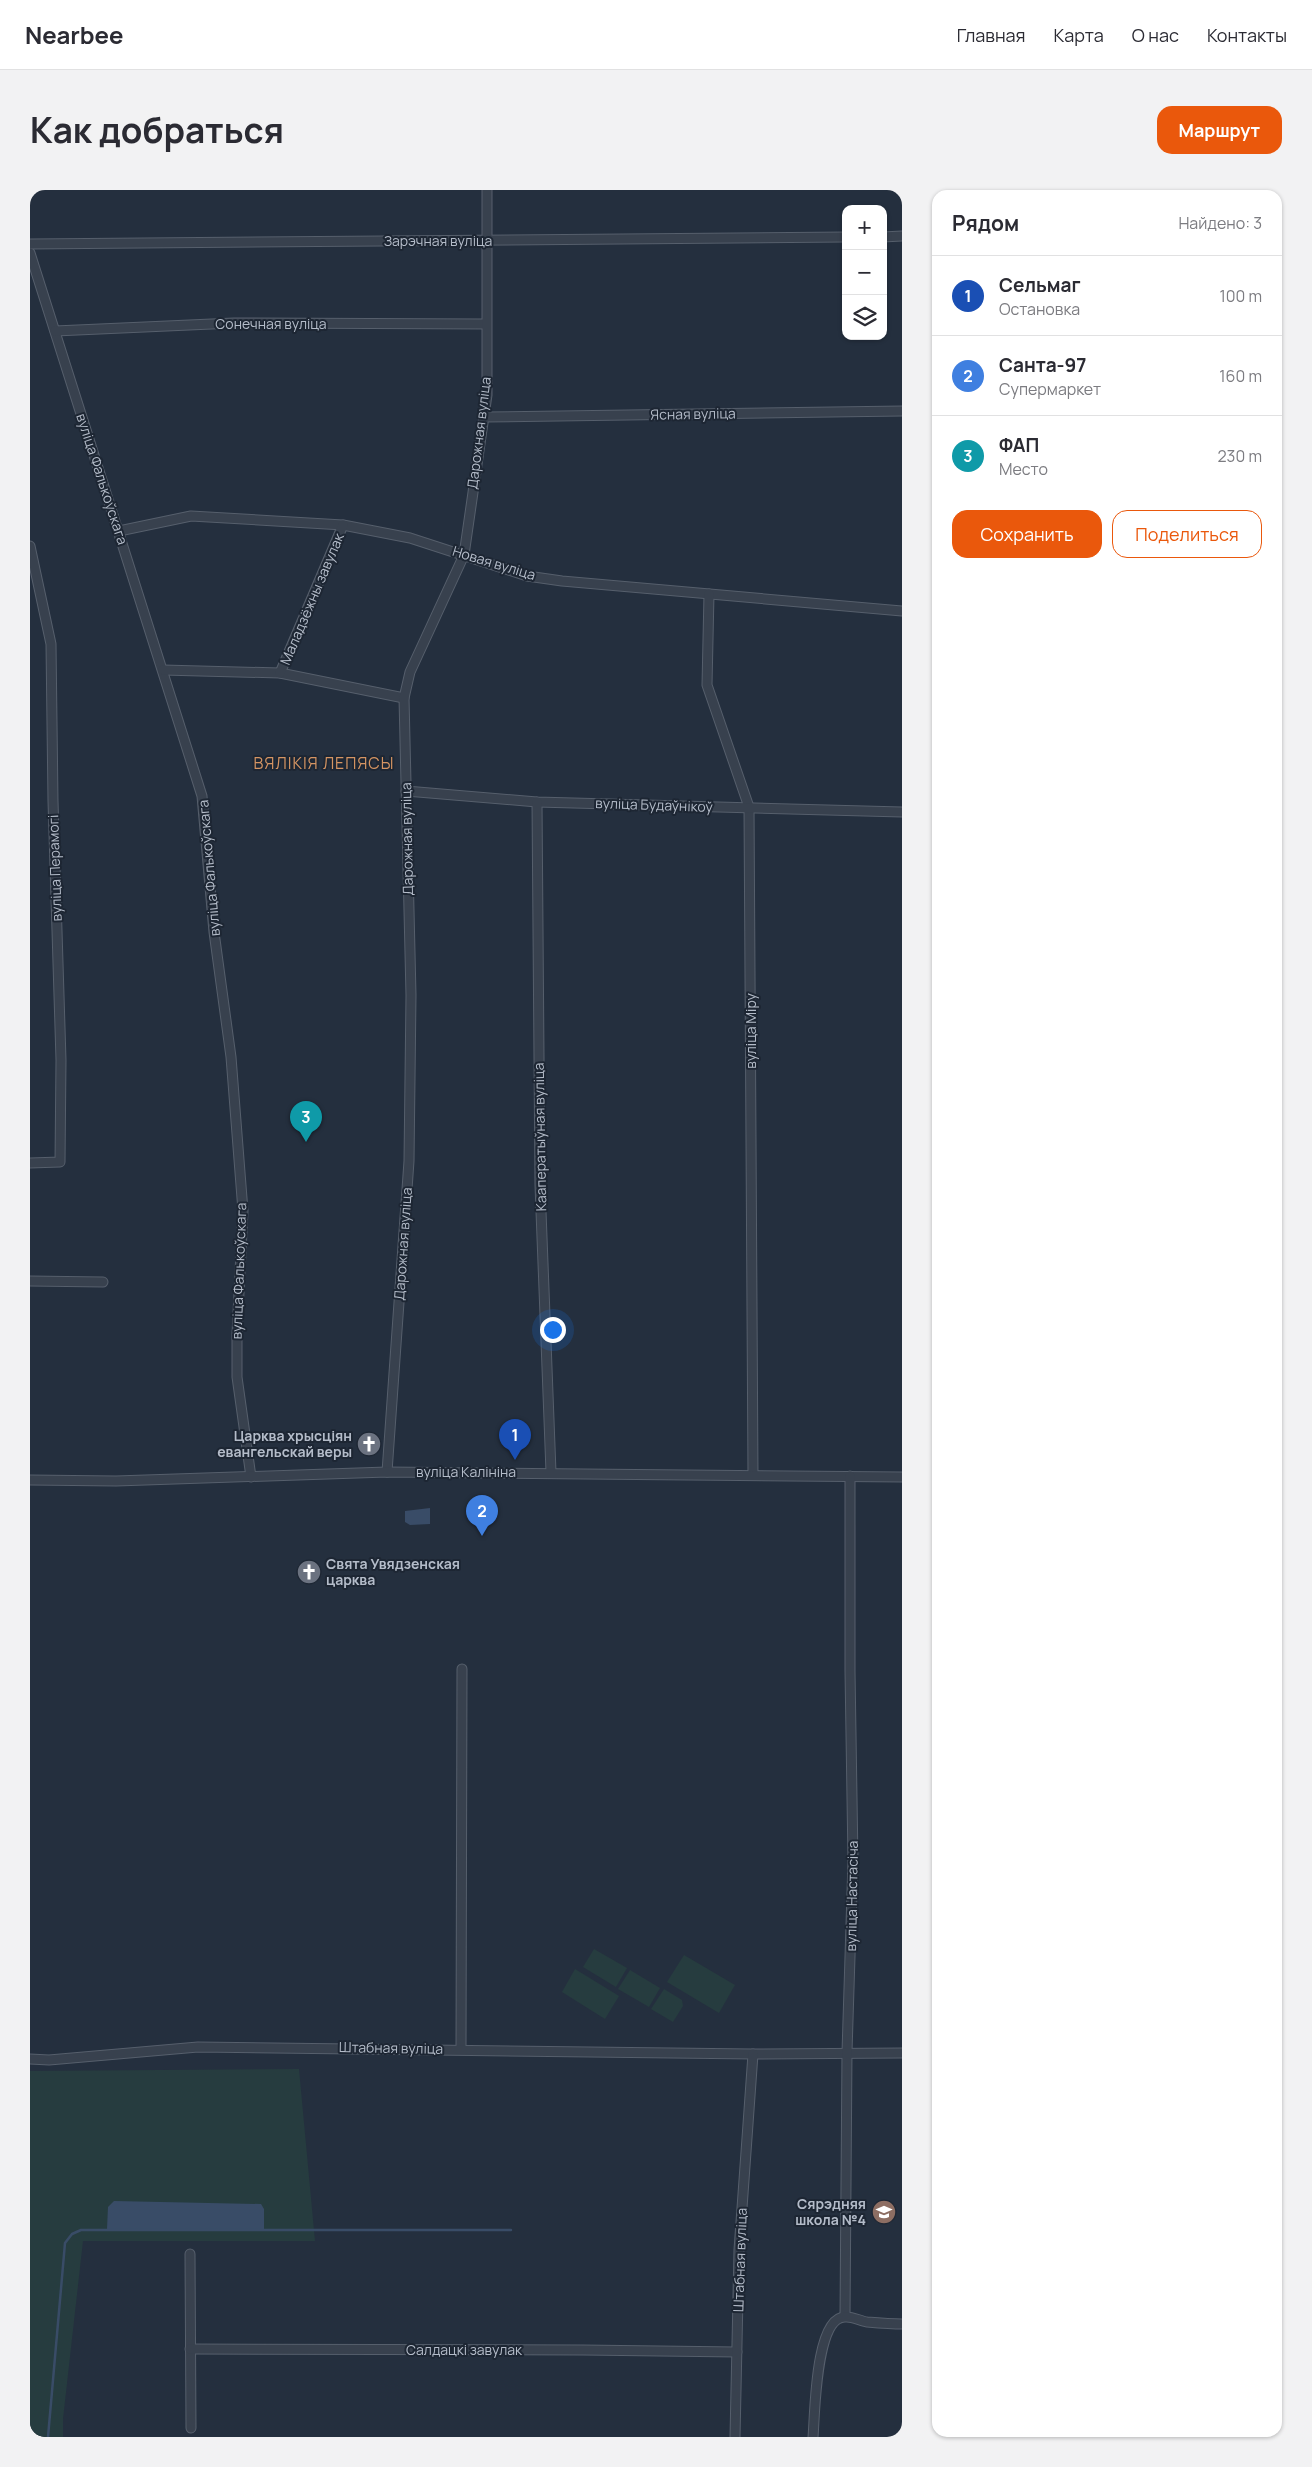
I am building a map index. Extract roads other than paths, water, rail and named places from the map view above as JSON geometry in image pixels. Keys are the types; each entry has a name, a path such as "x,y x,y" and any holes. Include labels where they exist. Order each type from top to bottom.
{"street":[{"name":"Дарожная вуліца","path":"387,1472 409,1160 411,995 404,698 410,672 464,554 487,396 487,190"},
{"path":"887,237 902,236"},
{"name":"Зарэчная вуліца","path":"30,244 842,237"},
{"name":"вуліца Фалькоўскага","path":"30,253 163,670 204,807 214,932 231,1057 243,1211 236,1334 237,1377 251,1477"},
{"name":"Сонечная вуліца","path":"55,331 234,323 486,324"},
{"name":"Ясная вуліца","path":"484,417 902,411"},
{"name":"Новая вуліца","path":"119,531 191,516 343,525 410,538 527,576 902,611"},
{"name":"Маладзёжны завулак","path":"280,673 343,525"},
{"name":"вуліца Перамогі","path":"30,546 51,644 53,807 61,1060 60,1162 30,1163"},
{"name":"вуліца Міру","path":"708,594 708,685 750,807 753,1475"},
{"path":"163,670 280,673 404,698"},
{"name":"вуліца Будаўнікоў","path":"406,791 537,802 902,812"},
{"name":"Кааператыўная вуліца","path":"537,802 540,1185 551,1472"},
{"path":"30,1282 103,1282"},
{"name":"вуліца Калініна","path":"30,1480 116,1482 387,1472 551,1472 677,1476 902,1477"},
{"name":"вуліца Настасіча","path":"845,2316 847,2052 853,1861 850,1671 850,1476"},
{"path":"461,2049 462,1669"},
{"name":"Штабная вуліца","path":"30,2059 49,2060 198,2047 753,2054 902,2053"},
{"name":"Штабная вуліца","path":"736,2437 739,2250 753,2054"},
{"path":"190,2254 191,2428"},
{"path":"813,2437 818,2369 824,2337 837,2319 845,2316 866,2322 902,2324"},
{"name":"Салдацкі завулак","path":"190,2349 737,2352"}],"water":[{"path":"430,1508 430,1524 410,1525 405,1522 405,1511"},
{"path":"114,2201 261,2204 264,2209 264,2230 107,2229 108,2207"}],"waterway":[{"path":"48,2437 65,2243 72,2234 81,2230 511,2230"},
{"path":"30,2437 35,2437"}],"place":[{"name":"ФАП","path":"306,1142"},
{"name":"Царква хрысціян евангельскай веры","path":"369,1444"},
{"name":"Сельмаг","path":"515,1460"},
{"name":"Санта-97","path":"482,1536"},
{"name":"Свята Увядзенская царква","path":"309,1572"},
{"name":"Сярэдняя школа №4","path":"884,2212"}],"district":[{"name":"ВЯЛІКІЯ ЛЕПЯСЫ","path":"324,763"}]}
